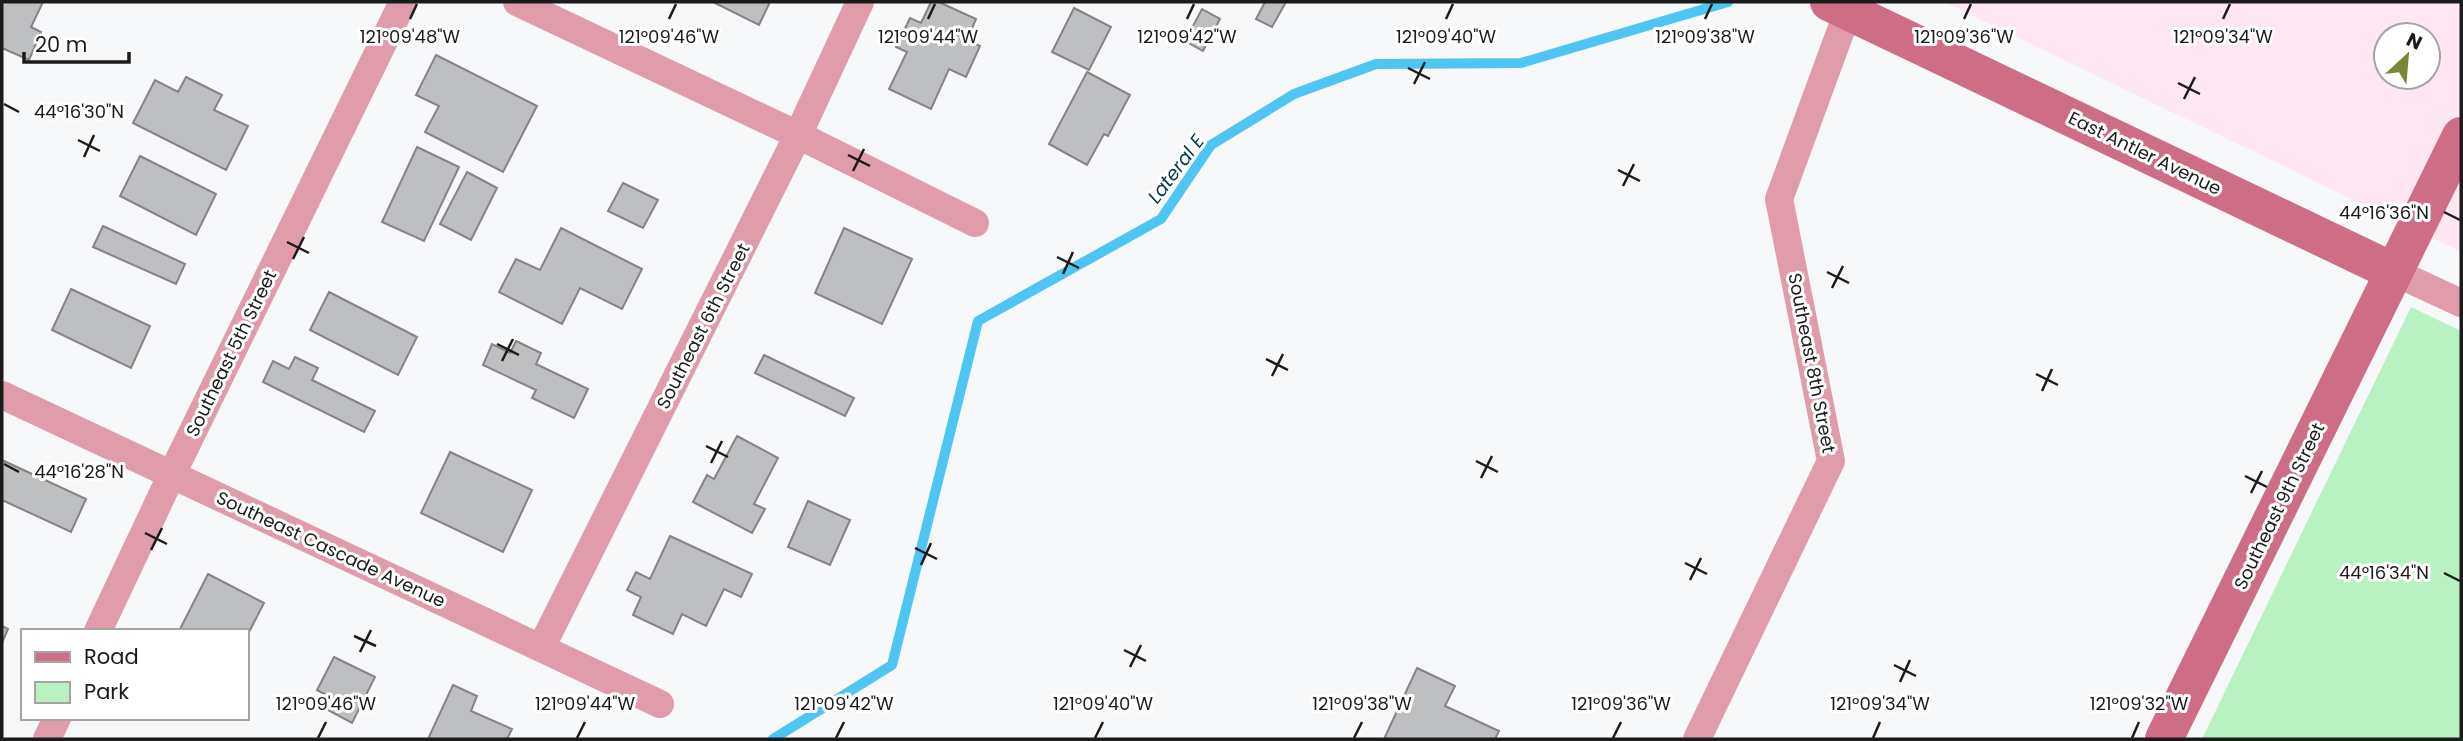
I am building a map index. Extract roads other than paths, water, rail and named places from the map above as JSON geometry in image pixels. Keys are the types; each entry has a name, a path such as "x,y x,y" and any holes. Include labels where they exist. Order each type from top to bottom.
{"main road":[{"name":"East Antler Avenue","path":"1839,7 2395,272"},
{"name":"Southeast 9th Street","path":"2164,739 2461,136"}],"street":[{"name":"Southeast 5th Street","path":"99,629 403,2"},
{"path":"517,2 799,135 975,223"},
{"name":"Southeast 6th Street","path":"541,648 799,135 860,2"},
{"name":"Southeast 8th Street","path":"1697,739 1832,461 1779,199 1839,7"},
{"name":"East Antler Avenue","path":"2395,272 2461,303"},
{"name":"Southeast Cascade Avenue","path":"2,395 660,704"},
{"path":"47,739 56,720"}],"waterway":[{"name":"Lateral E","path":"773,739 892,665 978,321 1161,219 1211,145 1294,94 1376,64 1521,63 1728,2"}]}
